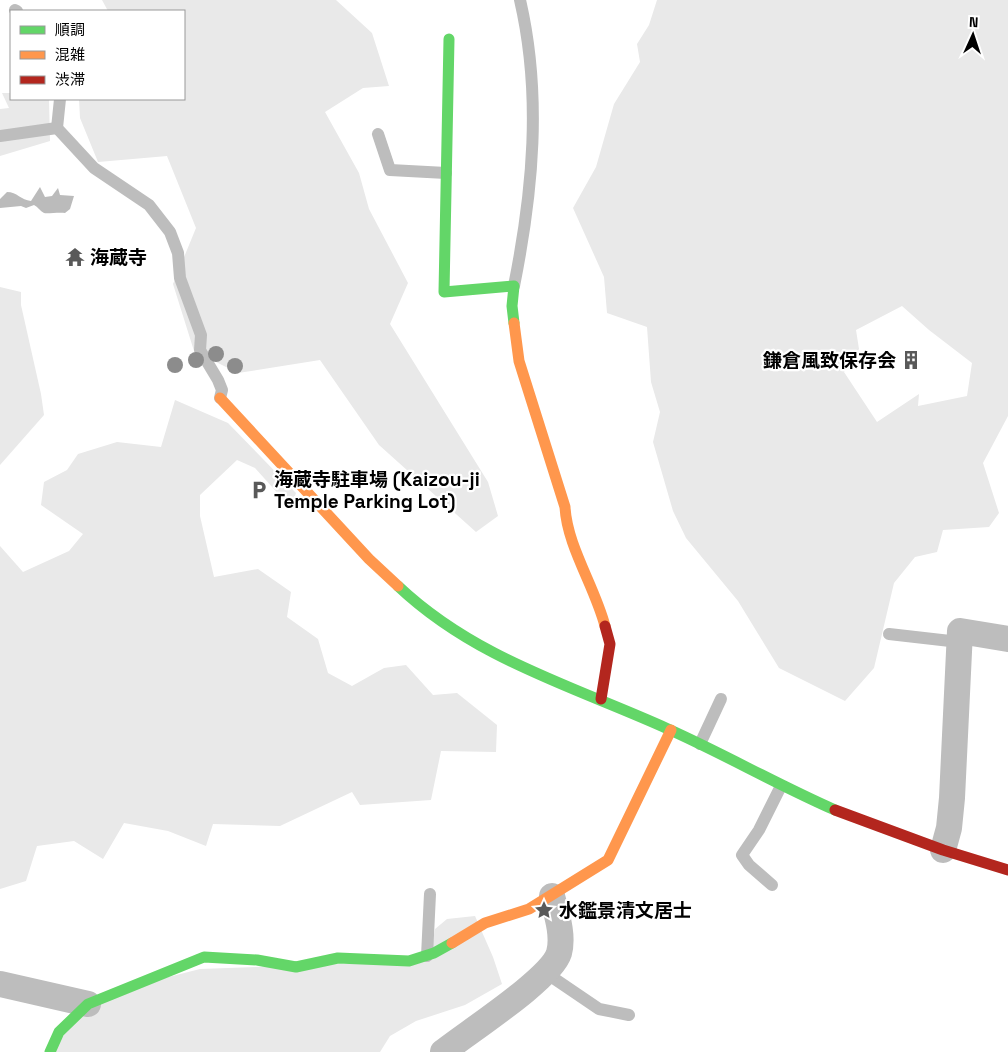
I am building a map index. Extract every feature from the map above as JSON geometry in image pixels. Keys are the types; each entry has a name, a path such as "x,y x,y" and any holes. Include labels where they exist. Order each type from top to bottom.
{"street":[{"path":"449,39 444,292 514,286 512,306 519,361 549,462 565,507 566,524 599,603 610,644 601,698"},
{"path":"220,398 369,559 416,603 450,628 508,662 601,698 672,730 781,786 838,811 943,850 1008,870"},
{"path":"943,850 949,828 952,798 960,631 1008,639"},
{"path":"50,1052 59,1032 88,1004 204,956 257,960 296,967 338,958 394,962 427,956 485,923 529,908 552,896 567,884 608,860 672,730"},
{"path":"452,1049 546,973 559,953 558,917 552,896"},
{"path":"0,984 88,1004"}],"lane":[{"path":"514,286 525,224 534,122 532,65 520,0"},
{"path":"60,100 57,128 94,168 149,205 170,232 178,253 180,278 201,335 200,350 218,380 222,390 220,398"},
{"path":"0,136 57,128"},
{"path":"378,134 390,170 446,173"},
{"path":"889,634 959,642"},
{"path":"700,744 721,699"},
{"path":"772,885 749,865 742,855 759,830 781,786"},
{"path":"427,956 430,894"},
{"path":"546,973 599,1009 629,1015"}],"shaded area":[{"path":"102,0 336,0 372,33 389,86 363,88 325,112 359,173 369,209 408,283 390,324 488,482 498,516 476,532 379,445 320,360 238,373 194,351 173,284 196,228 167,156 98,162 80,118 79,100 185,100 185,10 107,10"},
{"path":"657,0 1008,0 1008,416 983,463 999,513 989,527 943,530 937,552 915,557 894,583 874,668 845,701 779,668 738,601 686,538 673,511 653,442 660,412 651,382 647,327 607,313 604,277 573,208 596,167 614,104 640,62 637,44 649,25","holes":["902,306 929,330 972,363 967,396 918,406 919,394 877,422 844,372 859,349 856,330"]},
{"path":"2,93 10,93 10,100 49,100 50,141 0,156 0,109 9,108"},
{"path":"40,187 45,197 52,196 58,188 60,195 74,196 70,209 65,213 44,213 34,205 26,208 21,206 0,208 0,199 7,192 14,193 31,201"},
{"path":"0,287 21,292 21,305 44,415 0,465"},
{"path":"175,400 228,423 296,493 291,508 255,468 237,460 200,495 200,516 214,577 258,569 291,592 287,617 318,639 328,673 352,686 384,668 406,665 433,695 457,693 497,725 496,752 441,751 431,800 360,805 352,792 280,826 213,824 206,846 168,831 124,823 103,859 74,841 37,846 26,881 0,889 0,546 23,572 69,551 83,534 41,505 44,482 67,470 78,454 117,442 161,447"},
{"path":"475,916 493,957 502,984 465,1005 416,1021 390,1036 380,1052 52,1052 90,997 200,969 430,961 435,929 447,919"}],"traffic: fast":[{"path":"449,39 444,292 514,286 512,306 514,323"},
{"path":"398,586 459,633 492,652 526,669 689,739 835,810"},
{"path":"50,1052 59,1032 88,1004 204,957 257,960 296,967 338,958 409,961 434,953 452,943"}],"traffic: slow":[{"path":"514,323 519,361 565,507 571,537 605,626"},
{"path":"220,398 369,559 398,586"},
{"path":"452,943 485,923 529,909 608,860 671,730"}],"traffic: jam":[{"path":"601,699 610,644 605,626"},
{"path":"835,810 943,850 1008,870"}],"place":[{"name":"海蔵寺","path":"75,257"},
{"name":"鎌倉風致保存会","path":"911,360"},
{"name":"海蔵寺駐車場 (Kaizou-ji Temple Parking Lot)","path":"259,490"},
{"name":"水鑑景清文居士","path":"544,910"}]}
